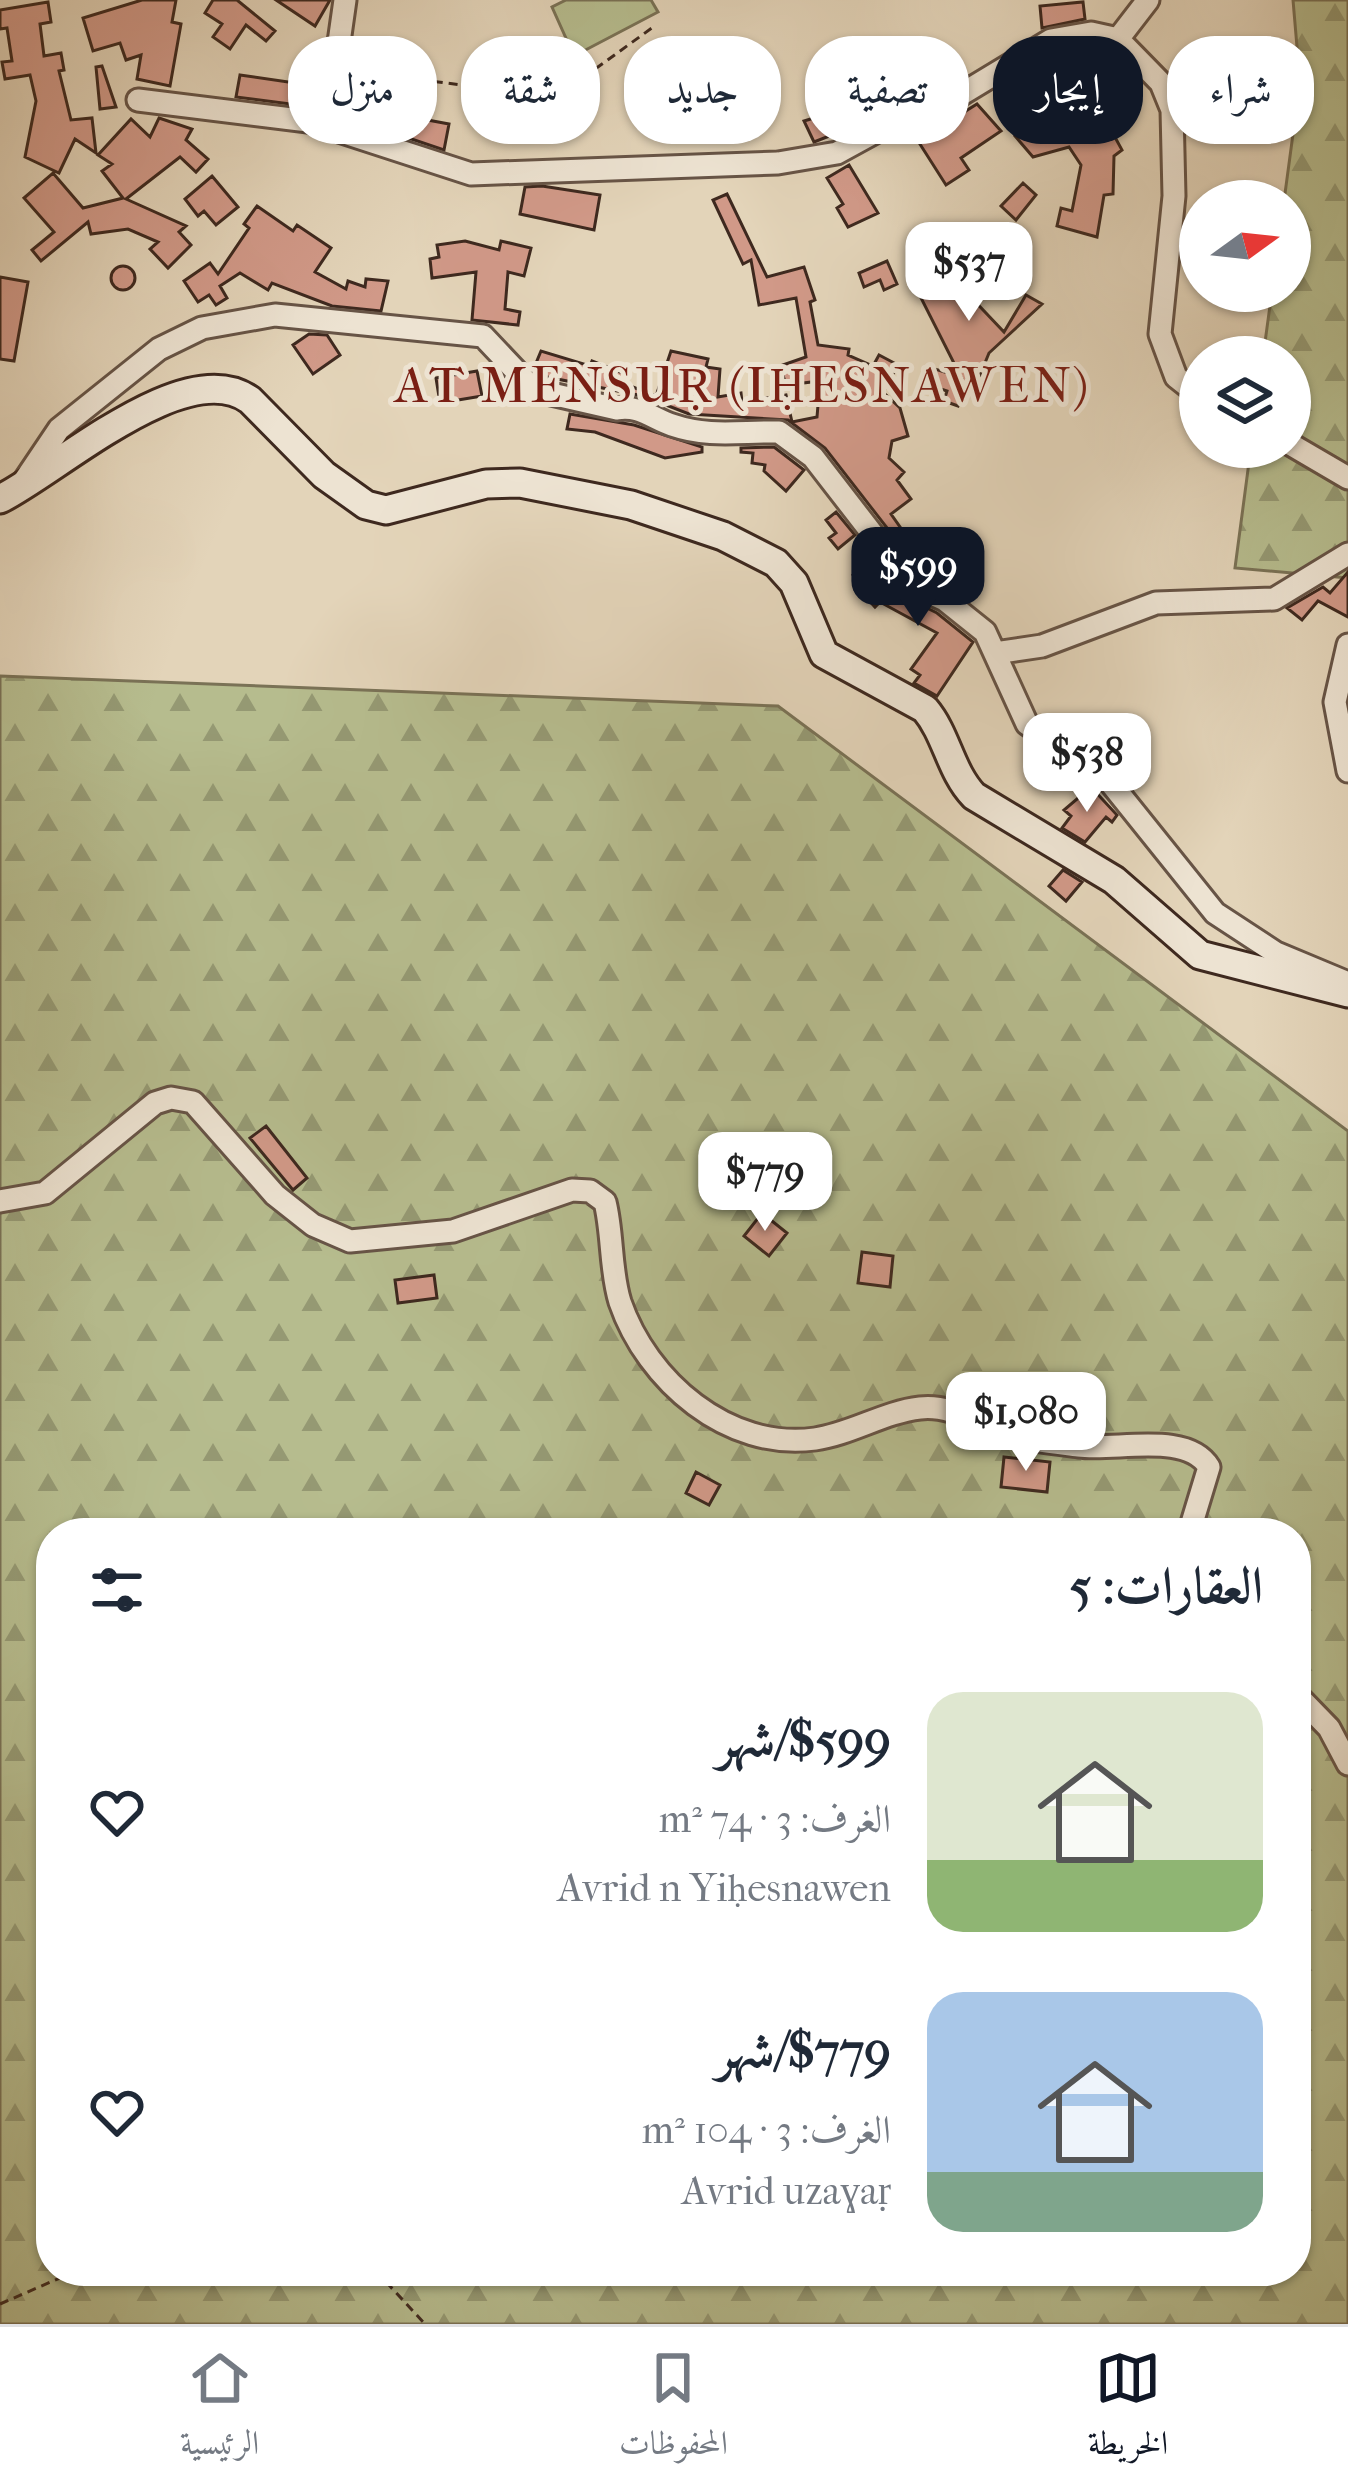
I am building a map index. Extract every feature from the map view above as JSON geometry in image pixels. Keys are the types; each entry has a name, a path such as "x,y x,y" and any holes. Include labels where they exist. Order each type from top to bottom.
{"street":[{"path":"340,36 345,0"},
{"path":"1120,36 1148,0"},
{"path":"1074,36 1104,36"},
{"path":"1143,65 1161,83 1172,110 1174,196 1160,334 1179,379"},
{"path":"379,144 471,174 778,163 837,153 902,118 937,109 993,75"},
{"path":"138,100 288,121"},
{"path":"9,494 59,429 159,350 202,328 274,315 483,336 534,390 617,409 630,406 673,425 723,437 779,432 797,440 912,585 958,610 985,632 1027,724 1109,782 1215,913 1276,953 1348,983"},
{"path":"9,494 142,411 220,389 237,390 250,400 324,475 366,505 386,510 486,484 520,482 631,505 704,529 776,563 794,583 824,654 925,709 936,723 961,782 974,796 1114,880 1200,956 1348,993"},
{"path":"1311,456 1348,478"},
{"path":"995,653 1042,646 1156,603 1274,599 1348,554"},
{"path":"1348,645 1335,702 1348,771"},
{"path":"0,1201 45,1193 155,1102 171,1098 200,1107 260,1179 300,1215 350,1241 434,1236 572,1190 590,1191 605,1202 620,1301 636,1335 675,1387 731,1429 812,1440 921,1408 949,1410 1012,1435 1084,1447 1182,1447 1198,1453 1209,1467 1194,1518"},
{"path":"1311,1709 1329,1728 1348,1764"}],"path":[{"path":"437,82 470,86 584,76 656,25"},
{"path":"0,2304 41,2286"},
{"path":"390,2286 425,2324"}],"green space":[{"path":"566,0 651,0 658,12 600,42 600,36 565,36 552,7"},
{"path":"1293,0 1348,0 1348,578 1235,568 1248,468 1311,468 1311,336 1266,336 1269,312 1311,312 1311,180 1287,180 1292,144 1314,144 1314,36 1296,36"},
{"path":"0,676 778,706 1348,1131 1348,2324 0,2324"}],"building":[{"path":"142,0 176,0 172,22 181,24 170,86 137,79 141,55 126,60 120,43 93,51 83,18"},
{"path":"213,0 237,0 275,31 266,41 246,25 230,49 213,37 222,24 205,13"},
{"path":"276,0 330,0 315,26"},
{"path":"48,2 51,22 40,24 44,56 61,53 64,70 59,71 71,120 92,118 96,153 75,139 59,173 25,157 36,101 30,75 5,79 2,62 12,61 7,28 0,29 0,10"},
{"path":"1083,2 1085,19 1042,28 1040,6"},
{"path":"102,66 116,107 100,109 96,67"},
{"path":"240,75 288,82 288,104 236,97"},
{"path":"977,104 993,122 993,136 961,158 969,170 946,185 920,144 969,144 969,109"},
{"path":"159,118 192,129 186,140 208,159 196,172 180,157 126,199 186,226 179,232 191,245 168,268 150,249 158,242 128,229 91,234 88,222 41,261 32,250 54,232 24,198 53,173 83,208 123,198 102,171 112,164 98,155 131,119 150,137"},
{"path":"437,122 449,124 444,150 426,144 437,144"},
{"path":"1022,144 1119,144 1122,150 1114,156 1113,194 1104,195 1097,237 1057,226 1061,208 1072,211 1081,165 1069,147 1033,157"},
{"path":"849,165 878,213 848,227 837,208 843,204 827,178"},
{"path":"212,176 238,207 216,225 204,211 198,216 185,199"},
{"path":"1023,183 1036,195 1016,220 1001,206"},
{"path":"525,187 600,195 594,230 520,214"},
{"path":"727,194 767,277 804,267 815,300 810,302 818,345 849,349 848,355 873,366 879,355 898,365 883,392 900,408 908,436 892,441 889,458 904,472 897,480 911,499 891,514 910,541 925,533 933,548 959,533 973,557 960,572 979,589 969,600 922,573 825,448 788,420 689,414 643,396 542,376 534,368 541,351 590,366 592,361 628,375 625,384 656,396 671,351 708,359 706,367 720,369 718,397 741,393 742,402 786,395 792,422 817,417 820,381 786,385 780,366 806,357 796,298 759,305 751,260 743,264 713,200"},
{"path":"257,206 293,231 297,225 331,248 315,272 346,289 348,281 365,287 366,279 388,281 381,311 332,306 272,283 268,290 240,273 220,286 227,298 216,305 209,295 198,302 184,281 210,263 218,274 249,228 244,224"},
{"path":"465,241 499,250 501,241 531,248 524,276 508,272 505,309 520,312 518,325 472,320 476,272 432,278 430,259 439,257 437,245"},
{"path":"887,261 897,284 884,290 880,280 864,287 859,273"},
{"path":"123,266 135,278 123,290 111,278"},
{"path":"1014,273 1014,295 968,294 1004,332 1026,295 1042,304 989,353 978,380 968,376 958,406 944,401 947,391 929,385 935,369 961,377 917,290 946,275"},
{"path":"0,277 28,282 14,361 0,359"},
{"path":"309,334 327,335 340,355 313,374 293,345"},
{"path":"477,371 482,396 440,403 436,378"},
{"path":"570,414 634,425 702,447 702,452 665,458 595,432 567,429"},
{"path":"774,447 804,470 786,491 764,471 765,465 752,463 753,453 741,452 741,448"},
{"path":"836,512 855,535 838,549 829,538 836,533 826,520"},
{"path":"873,559 901,595 937,613 973,642 937,696 914,683 920,675 911,669 937,633 880,602 875,607 862,593 853,575"},
{"path":"1348,572 1348,617 1318,601 1302,620 1287,608 1323,587 1330,593"},
{"path":"1091,787 1117,815 1112,822 1106,817 1085,842 1062,828 1071,816 1064,810"},
{"path":"1063,870 1082,882 1066,901 1049,886"},
{"path":"266,1126 307,1178 293,1190 250,1138"},
{"path":"762,1213 787,1233 769,1256 744,1236"},
{"path":"862,1252 893,1256 890,1287 858,1283"},
{"path":"434,1275 437,1298 398,1303 395,1280"},
{"path":"1004,1457 1050,1462 1047,1492 1001,1487"},
{"path":"696,1472 720,1485 709,1505 686,1493"}],"district":[{"name":"AT MENSUṚ (IḤESNAWEN)","path":"743,384"}]}
